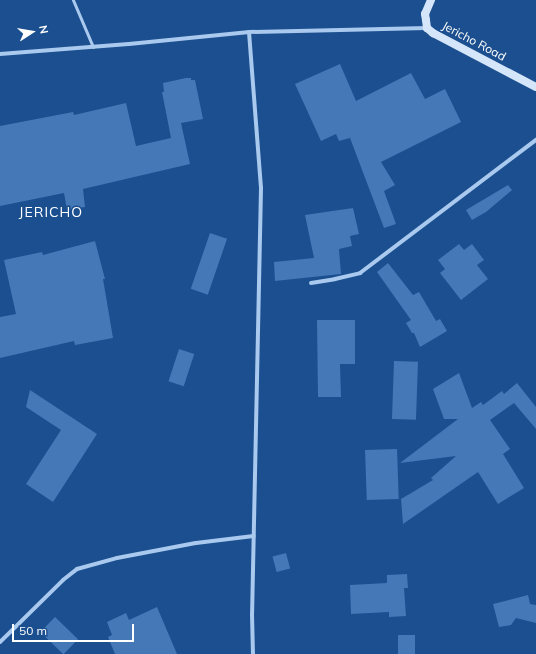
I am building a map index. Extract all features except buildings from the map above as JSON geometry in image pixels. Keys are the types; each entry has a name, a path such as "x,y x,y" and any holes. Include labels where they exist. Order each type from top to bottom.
{"street":[{"name":"Jericho Road","path":"431,0 425,14 427,28 433,33 536,87"},
{"path":"0,54 229,35 248,32 427,28"},
{"path":"248,32 261,188 253,654"},
{"path":"311,282 335,279 360,272 536,140"},
{"path":"0,642 63,580 77,569 117,558 196,543 254,536"}],"lane":[{"path":"74,0 93,47"}],"district":[{"name":"JERICHO","path":"51,212"}]}
